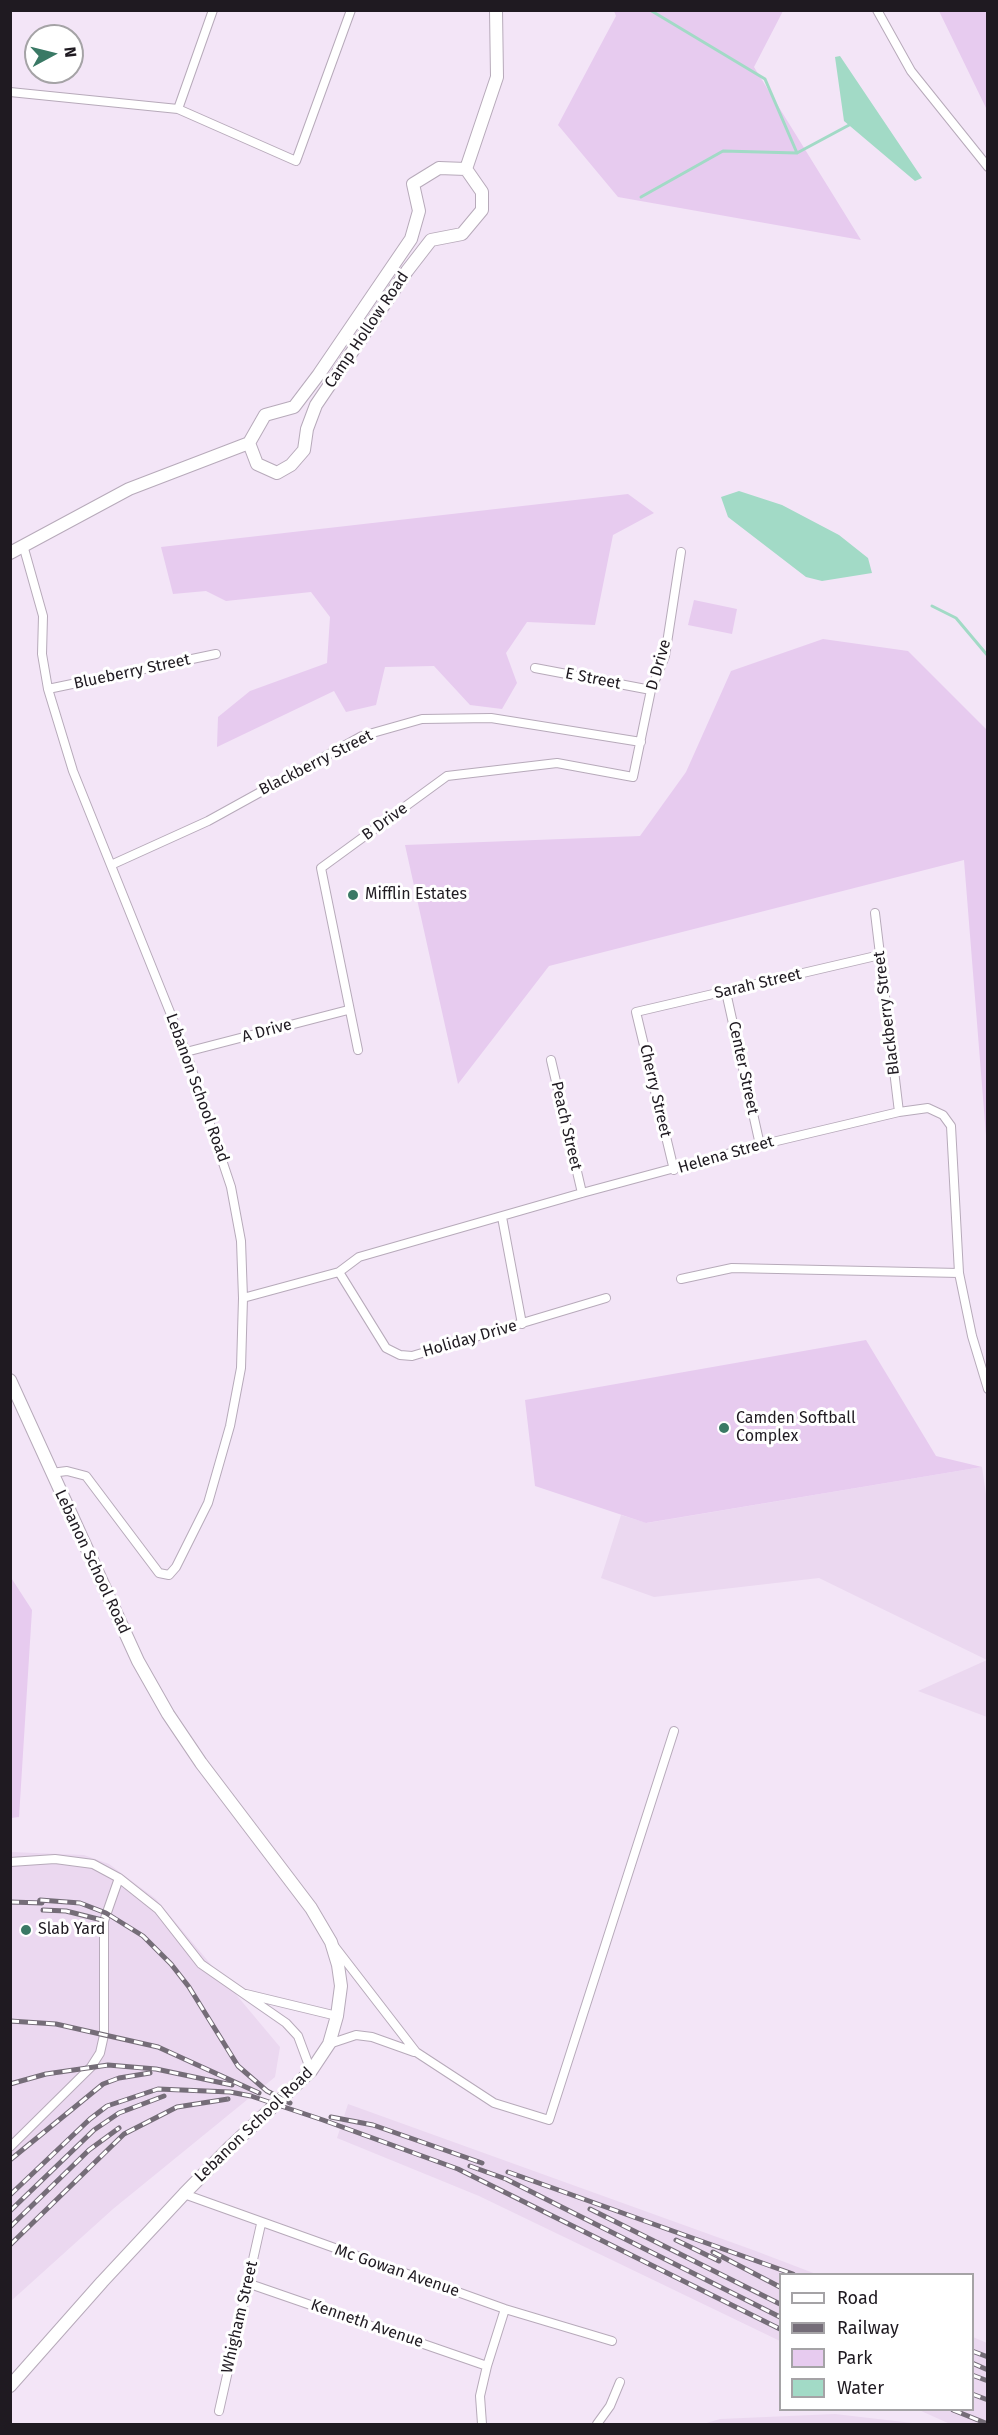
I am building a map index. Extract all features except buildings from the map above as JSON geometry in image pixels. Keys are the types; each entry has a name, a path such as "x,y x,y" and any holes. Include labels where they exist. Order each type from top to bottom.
{"main road":[{"path":"466,169 496,77 496,10"},
{"name":"Camp Hollow Road","path":"439,168 466,169 482,192 482,210 462,234 431,240 407,271 316,405 307,429 304,450 291,465 277,473 257,464 249,443 265,416 294,407 320,374 411,239 419,211 413,184 439,168"},
{"path":"10,554 129,489 249,443"},
{"path":"10,1380 51,1473"},
{"name":"Lebanon School Road","path":"10,2386 184,2194 311,2071 329,2044 337,2016 340,1986 338,1965 331,1942 311,1908 168,1714 138,1661 51,1473"}],"street":[{"path":"178,109 213,10"},
{"path":"10,92 178,109 296,161 351,10"},
{"path":"877,10 912,71 987,167"},
{"name":"Lebanon School Road","path":"23,545 44,616 42,654 48,689 73,771 186,1052 231,1187 241,1241 243,1298 241,1368 230,1426 208,1503 176,1567 169,1575 159,1573 86,1476 67,1471 51,1473"},
{"name":"D Drive","path":"633,777 651,690 665,656 681,552"},
{"name":"Blueberry Street","path":"48,689 216,654"},
{"name":"E Street","path":"535,668 651,690"},
{"name":"Blackberry Street","path":"111,865 208,821 362,736 422,719 491,718 641,742"},
{"name":"B Drive","path":"358,1050 348,1010 321,868 447,776 556,763 633,777"},
{"name":"Blackberry Street","path":"875,913 899,1112"},
{"name":"Sarah Street","path":"636,1012 880,955"},
{"name":"Center Street","path":"726,992 760,1145"},
{"name":"A Drive","path":"186,1052 348,1010"},
{"name":"Cherry Street","path":"636,1012 674,1170"},
{"name":"Peach Street","path":"551,1060 582,1193"},
{"name":"Helena Street","path":"243,1298 339,1272 359,1257 582,1193 760,1145 899,1112 928,1108 943,1115 951,1126 959,1273 972,1336 987,1389"},
{"path":"502,1217 522,1324"},
{"path":"681,1279 732,1268 959,1273"},
{"name":"Holiday Drive","path":"339,1272 386,1348 399,1355 412,1356 606,1298"},
{"path":"329,2044 356,2036 372,2037 416,2052 494,2103 549,2120 674,1731"},
{"path":"10,1862 55,1859 93,1864 141,1893 158,1909 201,1964 286,2023 298,2036 311,2071"},
{"path":"10,2147 91,2067 100,2053 104,2035 104,1921 119,1878"},
{"path":"331,1942 416,2052"},
{"path":"237,1991 337,2016"},
{"name":"Mc Gowan Avenue","path":"184,2194 261,2224 505,2309 612,2341"},
{"name":"Whigham Street","path":"219,2411 261,2224"},
{"name":"Kenneth Avenue","path":"247,2283 487,2366"},
{"path":"482,2424 480,2396 505,2309"},
{"path":"597,2424 610,2406 620,2382"}],"shaded area":[{"path":"982,1467 988,1508 987,1717 918,1691 987,1660 819,1578 654,1597 601,1578 621,1515 647,1523"},
{"path":"11,1852 84,1855 109,1864 156,1899 280,2047 275,2077 113,2209 11,2301"},
{"path":"348,2104 813,2273 779,2273 779,2341 479,2196 337,2138"},
{"path":"974,2337 987,2343 987,2424 950,2424 921,2411 974,2411"},
{"path":"835,2414 921,2424 703,2424 720,2419"}],"green space":[{"path":"614,11 783,11 754,67 861,240 618,197 558,125 616,16"},
{"path":"939,11 987,11 987,110"},
{"path":"628,494 654,513 613,535 595,625 527,622 506,653 517,683 502,709 470,705 434,666 385,667 376,705 346,712 334,691 217,747 218,717 250,691 327,663 330,617 311,592 226,601 206,591 173,594 161,547"},
{"path":"694,600 737,609 732,634 688,625"},
{"path":"823,639 908,651 987,730 987,1148 964,860 549,966 458,1084 405,845 640,836 686,772 731,671"},
{"name":"Camden Softball Complex","path":"866,1340 936,1456 982,1467 646,1523 535,1486 525,1400"},
{"path":"10,1576 32,1610 19,1817 11,1818"}],"water":[{"path":"840,56 922,178 915,181 844,121 835,57"},
{"path":"739,491 782,505 839,535 868,558 872,573 822,581 806,577 728,517 721,497"}],"waterway":[{"path":"650,10 765,79 797,153"},
{"path":"641,197 723,151 797,153 851,124"},
{"path":"932,606 956,618 988,656"}],"railway":[{"path":"10,1902 42,1903 40,1900 80,1903 106,1913 143,1936 171,1964 189,1987 238,2066 267,2091 290,2103"},
{"path":"43,1910 66,1911 102,1920"},
{"path":"10,2021 56,2024 158,2047 259,2093"},
{"path":"10,2084 46,2074 108,2065 156,2069 232,2085"},
{"path":"10,2160 103,2084 119,2078 150,2073"},
{"path":"10,2195 90,2119 107,2106 158,2089 230,2092 251,2096 323,2120 458,2169 779,2329"},
{"path":"10,2211 94,2130 119,2113 164,2096"},
{"path":"10,2245 124,2134 177,2107 228,2099"},
{"path":"331,2117 373,2125 482,2163"},
{"path":"10,2227 89,2150 119,2128"},
{"path":"470,2166 506,2179 779,2316"},
{"path":"508,2172 790,2273"},
{"path":"590,2209 779,2304"},
{"path":"676,2240 719,2261"},
{"path":"713,2252 779,2286"},
{"path":"974,2352 988,2357"},
{"path":"974,2364 988,2370"},
{"path":"974,2376 988,2381"},
{"path":"974,2395 988,2400"},
{"path":"956,2411 988,2424"}],"place":[{"name":"Mifflin Estates","path":"353,895"},
{"name":"Camden Softball Complex","path":"724,1428"},
{"name":"Slab Yard","path":"26,1930"}]}
